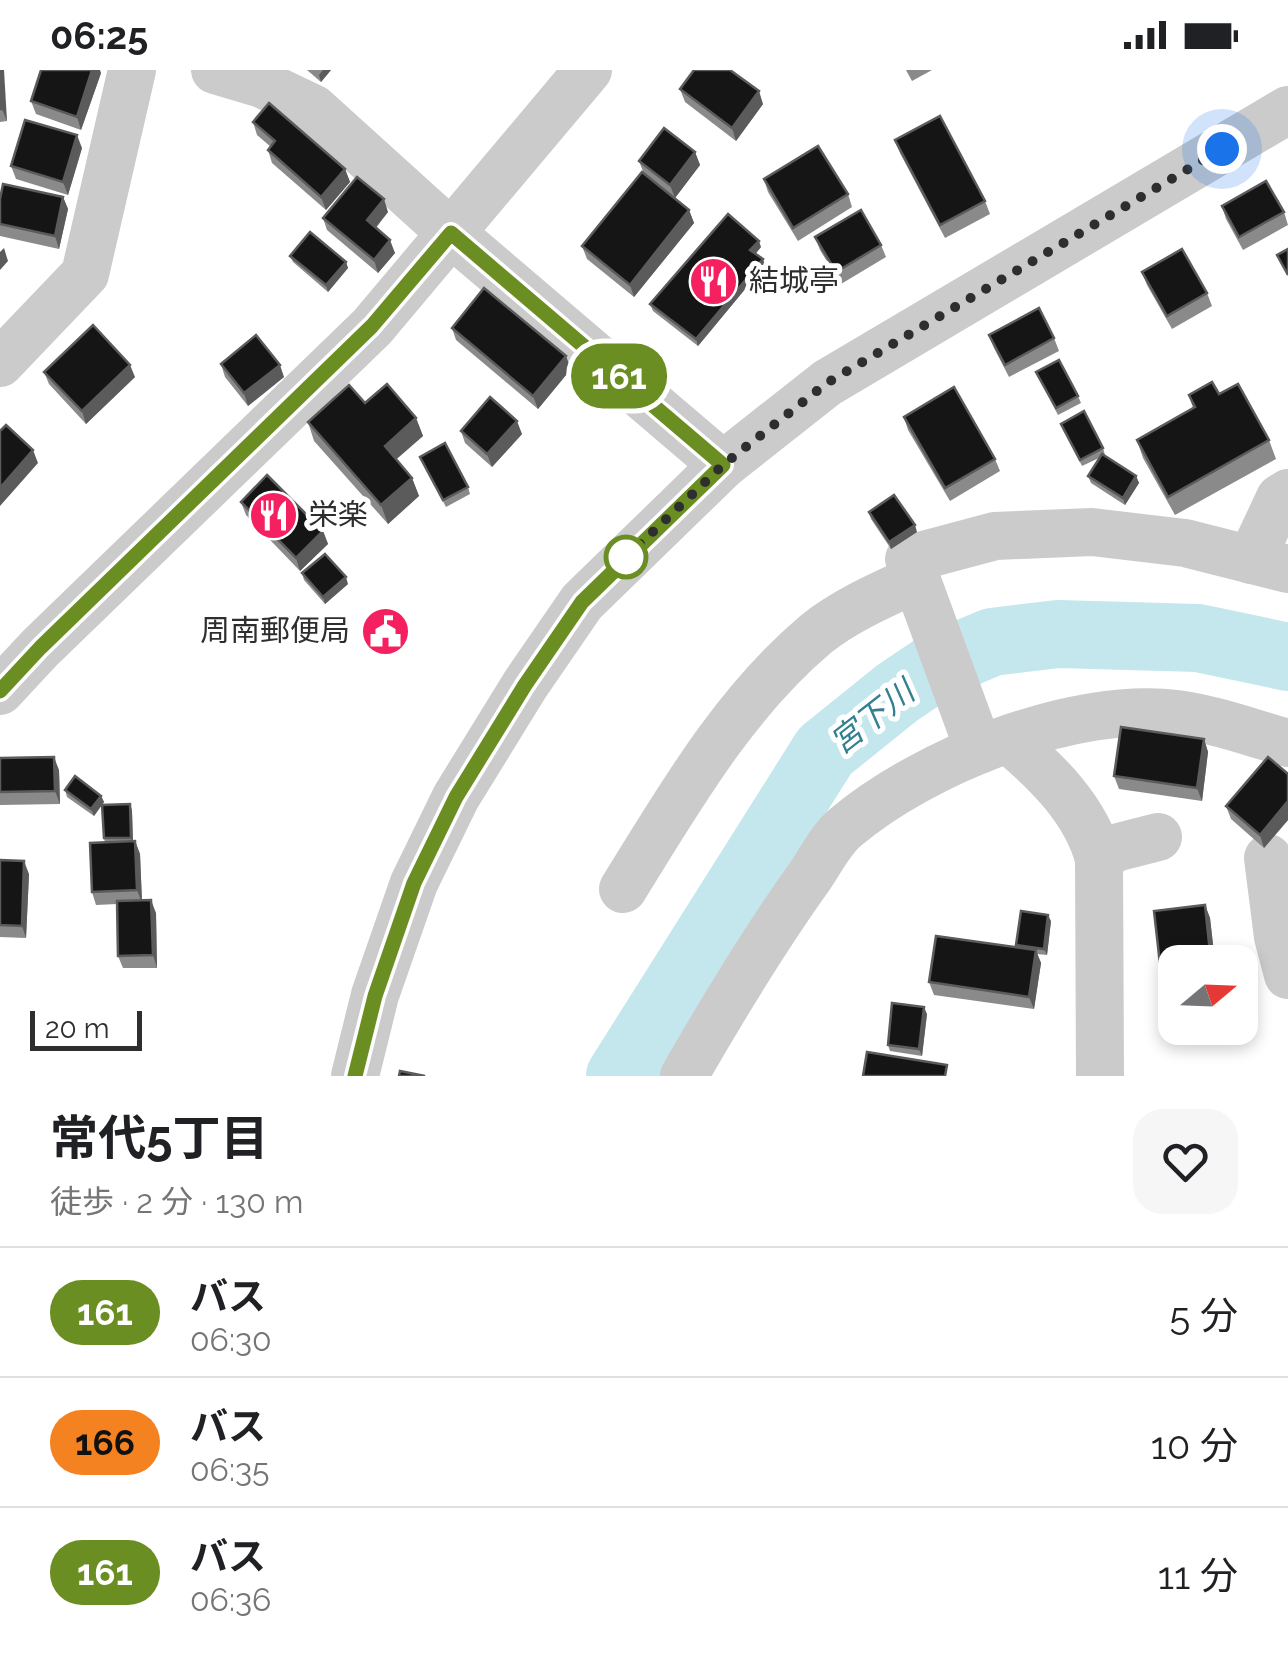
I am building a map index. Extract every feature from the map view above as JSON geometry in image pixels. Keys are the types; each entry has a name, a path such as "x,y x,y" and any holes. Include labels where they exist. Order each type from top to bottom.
{"street":[{"path":"0,363 85,274 132,70"},
{"path":"215,70 262,84 314,109 451,233 723,465"},
{"path":"0,691 372,326 588,70"},
{"path":"355,1076 375,996 414,883 456,797 582,602 723,465 827,383 1288,110"},
{"path":"1100,1076 1099,859 1092,834 1038,764 988,743 910,559 994,536 1092,532 1185,543 1270,564 1280,498 1288,493"},
{"path":"623,889 713,745 788,661 818,632 884,593 918,585"},
{"path":"684,1076 780,918 843,829 912,782 988,743 1081,716 1123,712 1178,714 1288,743"},
{"path":"1099,859 1115,848 1158,837"},
{"path":"1268,858 1278,938 1288,975"}],"building":[{"path":"41,70 92,70 77,117 31,101"},
{"path":"694,70 730,70 759,91 732,128 680,89"},
{"path":"269,103 345,169 321,197 268,150 275,141 253,122"},
{"path":"940,116 985,201 940,225 895,140"},
{"path":"25,120 77,135 63,182 11,166"},
{"path":"664,128 695,152 670,185 639,161"},
{"path":"818,146 848,194 793,228 764,179"},
{"path":"642,172 689,210 630,285 582,246"},
{"path":"357,177 384,199 367,220 390,240 374,260 323,218"},
{"path":"1266,181 1284,212 1239,237 1222,206"},
{"path":"3,184 63,197 55,236 0,224"},
{"path":"861,210 881,245 836,272 815,237"},
{"path":"728,214 759,241 750,250 763,259 696,339 650,304"},
{"path":"310,232 346,262 326,285 290,256"},
{"path":"1182,249 1207,293 1167,316 1142,272"},
{"path":"1288,249 1288,275 1277,255"},
{"path":"484,288 566,356 533,396 452,328"},
{"path":"1039,308 1054,338 1005,365 989,335"},
{"path":"93,325 130,365 82,411 44,372"},
{"path":"256,335 280,365 244,393 221,364"},
{"path":"1059,360 1078,396 1056,408 1036,372"},
{"path":"1212,382 1219,394 1238,384 1269,440 1168,497 1137,440 1195,407 1189,395"},
{"path":"387,384 416,418 385,446 412,478 381,505 308,422 349,385 365,403"},
{"path":"954,387 995,459 945,488 904,417"},
{"path":"490,397 517,421 487,454 461,431"},
{"path":"1084,411 1103,448 1080,460 1061,424"},
{"path":"6,425 33,450 0,488 0,431"},
{"path":"445,443 468,487 443,500 420,457"},
{"path":"1102,454 1136,476 1123,498 1088,476"},
{"path":"267,475 323,531 296,558 241,502"},
{"path":"894,495 915,525 889,542 869,512"},
{"path":"325,554 346,577 323,597 302,573"},
{"path":"1121,727 1204,739 1197,788 1114,776"},
{"path":"54,757 55,791 0,792 0,758"},
{"path":"1268,757 1288,774 1288,801 1260,835 1226,806"},
{"path":"75,776 101,796 91,809 65,790"},
{"path":"130,804 131,838 104,838 102,805"},
{"path":"135,841 137,890 92,892 90,843"},
{"path":"0,860 24,861 22,926 0,925"},
{"path":"151,900 153,955 118,956 117,901"},
{"path":"1205,905 1209,945 1158,946 1154,911"},
{"path":"1021,911 1048,915 1044,949 1016,945"},
{"path":"936,936 1036,950 1029,997 929,982"},
{"path":"892,1003 924,1007 919,1049 888,1045"},
{"path":"867,1052 947,1065 945,1076 863,1076"},
{"path":"400,1071 425,1076 399,1076"}],"waterway":[{"name":"宮下川","path":"620,1076 825,751 940,664 992,642 1058,634 1198,638 1288,657"}],"bus line":[{"name":"161","path":"0,691 372,326 451,233 723,465 582,602 456,797 414,883 375,996 355,1076"}],"place":[{"name":"結城亭","path":"714,281"},
{"name":"栄楽","path":"273,515"},
{"name":"周南郵便局","path":"385,631"}],"route":[{"path":"626,557 620,563 723,465 827,383 1222,149"}]}
